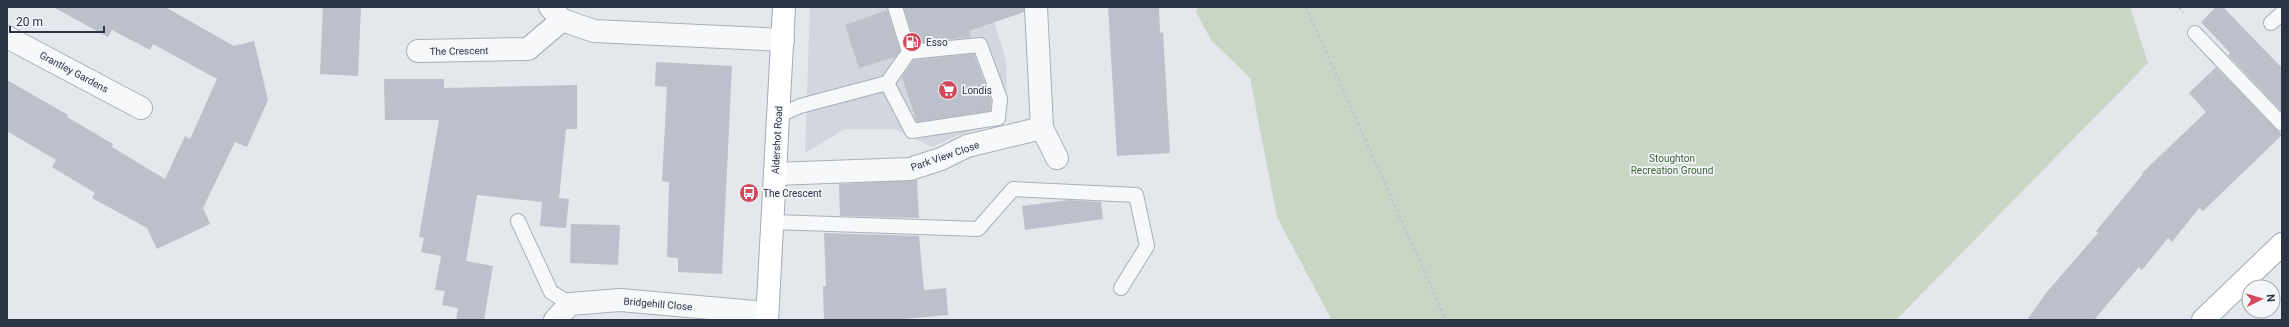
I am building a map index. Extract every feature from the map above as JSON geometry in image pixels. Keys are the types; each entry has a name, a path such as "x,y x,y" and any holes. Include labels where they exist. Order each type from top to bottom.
{"main road":[{"name":"Aldershot Road","path":"767,316 784,7"},
{"path":"2209,318 2282,244"}],"street":[{"path":"1036,7 1042,128 1057,158"},
{"name":"The Crescent","path":"418,51 528,49 556,14 594,31 783,40"},
{"name":"Grantley Gardens","path":"7,37 141,108"},
{"name":"Park View Close","path":"775,174 910,169 941,159 967,146 1042,128"},
{"name":"Bridgehill Close","path":"570,304 620,300 767,316"},
{"path":"555,320 570,304"}],"lane":[{"path":"896,7 909,52"},
{"path":"2271,23 2282,13"},
{"path":"2195,33 2282,124"},
{"path":"888,83 912,131 998,118 1000,99 980,45 909,52"},
{"path":"778,116 800,106 888,83 909,52"},
{"path":"773,222 978,230 1013,189 1136,196 1147,246 1121,288"},
{"path":"518,221 551,292 570,304"}],"path":[{"path":"1306,7 1446,320"}],"shaded area":[{"path":"810,7 990,7 1006,61 1007,112 1001,122 959,135 931,147 896,129 845,129 805,153"}],"green space":[{"name":"Stoughton Recreation Ground","path":"1197,7 2130,7 2148,63 1896,320 1330,320 1331,319 1277,217 1250,78 1211,40 1196,12"}],"building":[{"path":"53,7 165,7 234,46 254,41 268,100 247,147 235,142 203,208 210,224 157,249 147,228 92,198 95,193 52,167 56,160 7,131 7,80 68,115 67,117 113,144 112,147 165,179 185,136 190,139 217,79 153,44 150,50 112,30 108,37"},
{"path":"323,7 361,7 358,76 320,74"},
{"path":"904,7 1024,7 1024,12 969,31 971,37 915,43"},
{"path":"1108,7 1159,7 1160,33 1163,32 1170,153 1117,156"},
{"path":"2216,7 2223,7 2282,68 2282,112 2228,55 2230,53 2201,22"},
{"path":"887,10 900,51 895,57 859,68 845,25"},
{"name":"Londis","path":"974,54 991,100 990,111 917,122 902,77 914,60"},
{"path":"656,62 732,66 722,274 678,272 678,258 667,257 669,182 662,181 667,87 655,86"},
{"path":"2216,67 2282,135 2203,211 2199,208 2172,242 2168,238 2142,270 2139,267 2094,320 2027,320 2046,293 2098,233 2096,231 2143,174 2142,173 2206,112 2189,93"},
{"path":"384,79 444,79 444,88 577,85 577,129 566,129 559,198 569,199 566,228 540,226 542,202 477,195 466,261 493,266 484,320 456,320 458,308 442,305 445,291 435,290 441,256 421,252 424,238 419,237 439,120 385,120"},
{"path":"917,180 919,218 840,216 839,184"},
{"path":"1069,200 1101,202 1103,219 1025,230 1022,206"},
{"path":"571,224 620,225 618,265 570,263"},
{"path":"824,233 919,236 924,290 946,288 948,315 892,320 824,320 823,286 826,286"}],"place":[{"name":"Esso","path":"912,42"},
{"name":"Londis","path":"948,90"},
{"name":"The Crescent","path":"749,193"}]}
